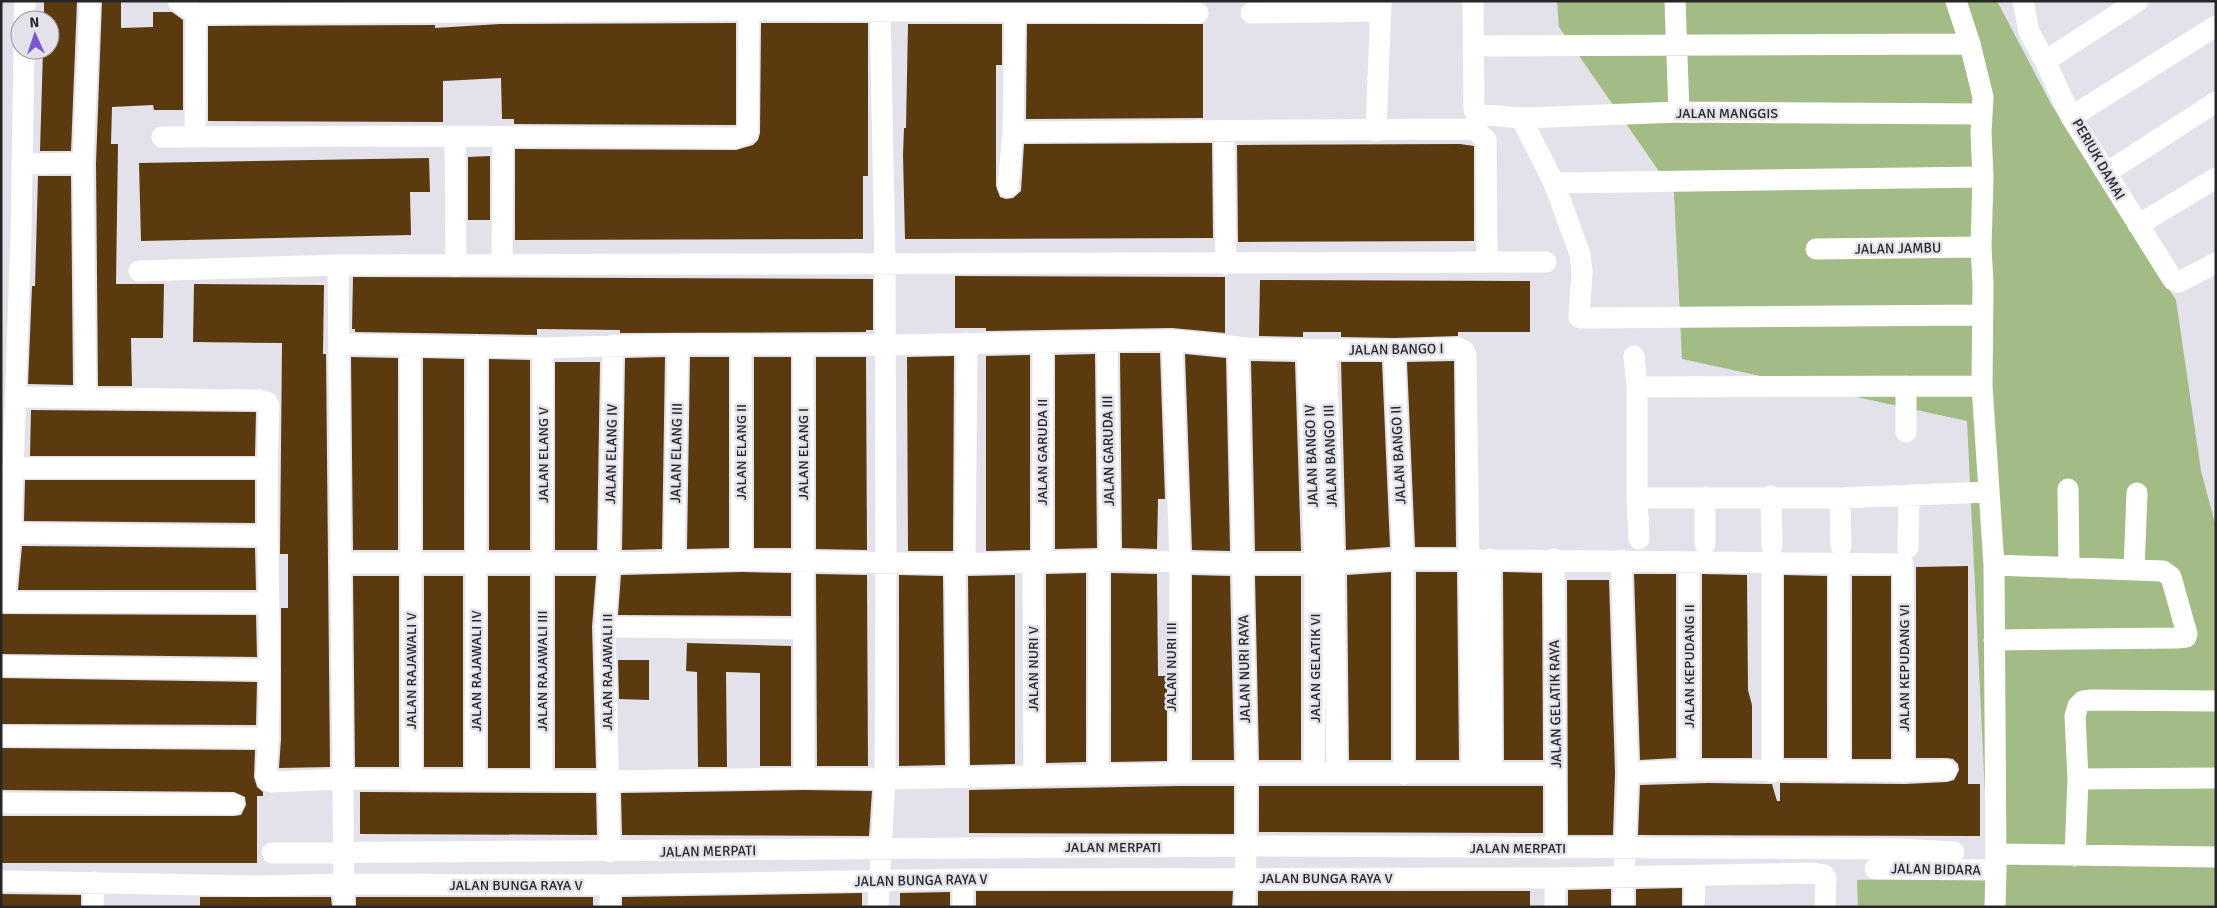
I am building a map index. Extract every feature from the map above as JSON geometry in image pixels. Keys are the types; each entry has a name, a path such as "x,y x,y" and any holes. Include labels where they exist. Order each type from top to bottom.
{"street":[{"path":"86,399 84,163 90,1"},
{"path":"178,1 196,14 749,6 1016,7 1198,13"},
{"path":"1473,1 1473,46 1970,44"},
{"path":"1675,1 1679,112"},
{"path":"1956,1 1970,44 1983,97 1982,386 1994,565 1995,907"},
{"path":"2023,1 2029,32 2071,117"},
{"path":"2045,61 2138,1"},
{"path":"162,137 455,136 736,138 748,133 749,6"},
{"path":"878,907 885,779 886,562 885,264 880,6"},
{"path":"1251,13 1381,6 1376,131"},
{"path":"1008,187 1013,132 1016,7"},
{"path":"195,137 196,14"},
{"name":"PERIUK DAMAI","path":"2216,26 2071,117 2173,280 2179,282 2216,263"},
{"name":"JALAN MANGGIS","path":"1473,46 1474,110 1477,114 1485,116 1521,118 1679,112 1982,114"},
{"path":"24,60 23,164 11,533 3,580 2,602 267,603"},
{"path":"2106,173 2216,102"},
{"path":"1521,118 1554,183 1580,254 1582,272 1578,310 1581,318 1982,315"},
{"path":"1013,132 1376,131 1468,128 1479,132 1486,140 1487,262"},
{"path":"1224,132 1226,264"},
{"path":"455,136 456,266"},
{"path":"502,265 503,137"},
{"path":"23,164 84,163"},
{"path":"1554,183 1983,177"},
{"path":"2138,225 2216,178"},
{"name":"JALAN JAMBU","path":"1816,249 1981,247"},
{"path":"139,271 338,266 1546,262"},
{"path":"338,266 343,779 342,884 344,907"},
{"name":"JALAN BANGO I","path":"339,344 543,348 678,344 885,345 1172,340 1238,348 1394,350 1458,348 1464,351 1466,355 1480,560 1480,729 1482,773"},
{"name":"JALAN NURI III","path":"1172,340 1176,561 1175,773"},
{"name":"JALAN GARUDA III","path":"1098,775 1104,561 1107,341"},
{"path":"958,777 960,564 968,343"},
{"name":"JALAN GARUDA II","path":"1029,776 1032,562 1043,343"},
{"name":"JALAN ELANG III","path":"674,562 678,344"},
{"name":"JALAN ELANG II","path":"740,345 742,560"},
{"name":"JALAN ELANG I","path":"803,345 804,778"},
{"name":"JALAN RAJAWALI V","path":"410,346 412,780"},
{"name":"JALAN RAJAWALI IV","path":"475,780 477,346"},
{"name":"JALAN ELANG IV","path":"609,563 613,346"},
{"name":"JALAN ELANG V","path":"542,562 543,348"},
{"name":"JALAN NURI RAYA","path":"1238,348 1247,774 1245,907"},
{"name":"JALAN BANGO IV","path":"1316,349 1325,563"},
{"name":"JALAN BANGO II","path":"1394,350 1403,559 1404,774"},
{"path":"1634,356 1637,387 1639,539"},
{"path":"1906,386 1906,432"},
{"path":"1637,387 1982,386"},
{"path":"15,397 260,400 267,402 269,406 266,468 267,603 270,670 269,738 266,777 268,781 343,779 608,781 804,778 885,779 1175,773 1556,773"},
{"path":"12,468 266,468"},
{"path":"2068,490 2069,568"},
{"path":"1637,498 1771,496 1840,498 1988,492"},
{"path":"2134,569 2137,493"},
{"name":"JALAN KEPUDANG VI","path":"1904,772 1906,556 1909,495"},
{"path":"1766,772 1767,558 1771,496"},
{"path":"1704,497 1705,544"},
{"path":"1840,498 1840,772"},
{"path":"11,533 267,536"},
{"path":"340,563 609,563 742,560 960,564 1176,561 1242,564 1325,563 1403,559 1554,559 1689,562 1840,555 1906,556"},
{"name":"JALAN GELATIK RAYA","path":"1554,559 1556,849"},
{"path":"1622,560 1628,773 1622,907"},
{"name":"JALAN RAJAWALI III","path":"542,562 542,780"},
{"name":"JALAN KEPUDANG II","path":"1689,562 1689,769"},
{"name":"JALAN RAJAWALI II","path":"609,563 605,627 610,852"},
{"path":"1325,563 1338,773"},
{"name":"JALAN GELATIK VI","path":"1314,773 1325,563"},
{"path":"1994,565 2155,570 2168,574 2186,630 2186,637 1994,640"},
{"path":"605,627 803,629"},
{"path":"1,666 270,670"},
{"path":"2075,856 2078,779 2075,716 2078,706 2083,701 2092,700 2216,701"},
{"path":"1,736 269,738"},
{"path":"1628,773 1689,769 1766,772 1904,772 1947,770"},
{"path":"2078,779 2216,778"},
{"path":"1,803 234,804"},
{"name":"JALAN MERPATI","path":"272,853 1245,846 1556,849 1625,847 1901,849 1954,852"},
{"name":"JALAN BIDARA","path":"1875,869 2075,856 2216,857"},
{"name":"JALAN BUNGA RAYA V","path":"1,881 270,886 342,884 610,885 963,879 1555,878 1819,873 1826,878 1825,907"},
{"path":"1694,907 1695,876"},
{"path":"1555,878 1555,907"},
{"path":"963,879 963,907"},
{"path":"93,907 94,882"},
{"path":"610,885 610,907"}],"green space":[{"path":"1557,1 1997,1 2051,104 2176,300 2201,471 2216,527 2216,907 1858,907 1857,880 1989,876 1967,421 1682,359 1674,193 1559,27"}],"building":[{"path":"44,1 77,1 71,151 40,151 43,60 60,60 60,10 44,10"},
{"path":"102,1 121,1 121,28 153,27 153,12 172,12 183,20 183,110 154,110 153,105 112,107 111,144 118,144 116,284 164,284 163,338 131,338 132,386 98,386 96,163"},
{"path":"736,23 736,125 514,124 514,119 502,119 501,78 443,81 443,122 208,121 208,26 435,25 435,28 500,24"},
{"path":"761,23 868,23 868,176 863,176 863,239 515,240 515,149 736,150 753,145 758,140 760,133"},
{"path":"908,24 1002,24 1002,65 996,65 996,186 1000,197 1006,199 1013,198 1021,191 1024,144 1212,143 1213,238 905,239 903,155 904,128 906,128"},
{"path":"1027,24 1203,24 1203,118 1026,119"},
{"path":"1460,144 1474,146 1474,241 1238,242 1237,145"},
{"path":"490,156 490,220 468,220 468,157"},
{"path":"429,158 430,192 410,192 411,235 141,241 139,163"},
{"path":"38,176 71,176 73,385 28,384 32,286 35,286"},
{"path":"955,276 1225,277 1225,333 1172,328 986,331 986,328 955,328"},
{"path":"353,277 873,279 873,330 866,330 866,332 620,333 620,330 537,329 537,335 355,332 355,329 352,329"},
{"path":"1260,280 1530,281 1530,332 1458,332 1458,336 1394,338 1341,337 1341,332 1303,332 1303,337 1259,336"},
{"path":"194,284 324,285 323,354 326,354 330,767 279,768 281,739 281,608 288,608 288,554 280,554 282,343 193,342"},
{"path":"1120,353 1160,353 1165,499 1158,499 1157,549 1122,548"},
{"path":"1095,354 1097,548 1055,549 1055,355"},
{"path":"1185,354 1226,358 1230,551 1192,550"},
{"path":"1030,355 1030,550 986,551 986,356"},
{"path":"954,356 953,551 908,551 907,357"},
{"path":"351,357 398,358 398,550 353,550"},
{"path":"665,357 662,549 622,550 625,358"},
{"path":"690,357 729,357 729,548 687,549"},
{"path":"754,357 791,357 791,548 754,548"},
{"path":"816,357 866,357 867,550 816,549"},
{"path":"423,358 464,359 464,550 423,550"},
{"path":"489,359 530,360 530,550 489,550"},
{"path":"1251,361 1295,362 1301,551 1255,551"},
{"path":"1454,361 1456,547 1415,547 1407,362"},
{"path":"555,362 600,362 597,550 555,550"},
{"path":"1341,362 1382,362 1390,547 1346,550"},
{"path":"31,410 256,412 255,456 30,456"},
{"path":"25,480 255,480 255,523 24,521"},
{"path":"22,546 255,548 256,590 18,590"},
{"path":"1968,566 1968,784 1980,784 1980,836 1638,835 1640,785 1772,784 1777,801 1780,801 1780,783 1905,784 1954,780 1959,770 1958,764 1953,759 1916,758 1916,567"},
{"path":"742,572 791,573 791,616 618,615 621,575"},
{"path":"1391,572 1391,760 1349,760 1347,575"},
{"path":"1416,572 1457,572 1459,760 1416,760"},
{"path":"1503,572 1542,573 1543,760 1504,760"},
{"path":"1086,573 1086,762 1046,763 1046,574"},
{"path":"1111,573 1157,574 1158,676 1167,676 1167,761 1111,762"},
{"path":"816,574 867,575 868,766 817,766"},
{"path":"1634,574 1676,574 1676,758 1640,760"},
{"path":"1702,574 1747,575 1748,690 1752,705 1752,758 1702,758"},
{"path":"899,575 943,576 945,765 899,766"},
{"path":"1015,575 1015,764 970,765 968,576"},
{"path":"1192,575 1230,576 1234,760 1192,760"},
{"path":"1784,575 1827,576 1827,758 1784,758"},
{"path":"353,576 399,576 399,767 355,767"},
{"path":"424,576 463,576 463,767 424,767"},
{"path":"488,576 530,576 530,768 488,768"},
{"path":"555,576 596,576 592,627 596,768 555,768"},
{"path":"1255,576 1301,576 1301,760 1259,760"},
{"path":"1852,576 1891,576 1891,759 1852,759"},
{"path":"1567,580 1609,580 1615,773 1613,835 1568,835"},
{"path":"1,614 256,615 257,657 1,654"},
{"path":"687,643 791,646 791,766 760,766 760,673 726,672 727,767 698,767 697,672 686,671"},
{"path":"618,660 649,660 649,700 619,699"},
{"path":"1,678 257,682 256,725 1,724"},
{"path":"1,748 255,750 254,777 257,787 263,792 263,796 257,796 257,863 1,863 1,816 234,816 241,815 246,805 245,797 234,792 1,790"},
{"path":"1234,786 1234,834 969,833 969,790"},
{"path":"1259,786 1543,786 1543,833 1259,832"},
{"path":"804,790 872,791 869,836 622,835 621,793"},
{"path":"360,792 596,793 597,835 360,834"},
{"path":"1682,888 1682,907 1636,907 1636,889"},
{"path":"1611,889 1611,907 1568,907 1568,890"},
{"path":"976,891 1233,891 1232,907 976,907"},
{"path":"1258,891 1530,891 1530,907 1258,907"},
{"path":"950,892 950,907 900,907 900,893"},
{"path":"862,893 862,907 622,907 622,897"},
{"path":"1,894 81,895 81,907 1,907"},
{"path":"200,897 331,897 332,907 200,907"},
{"path":"356,897 593,897 593,907 356,907"}]}
